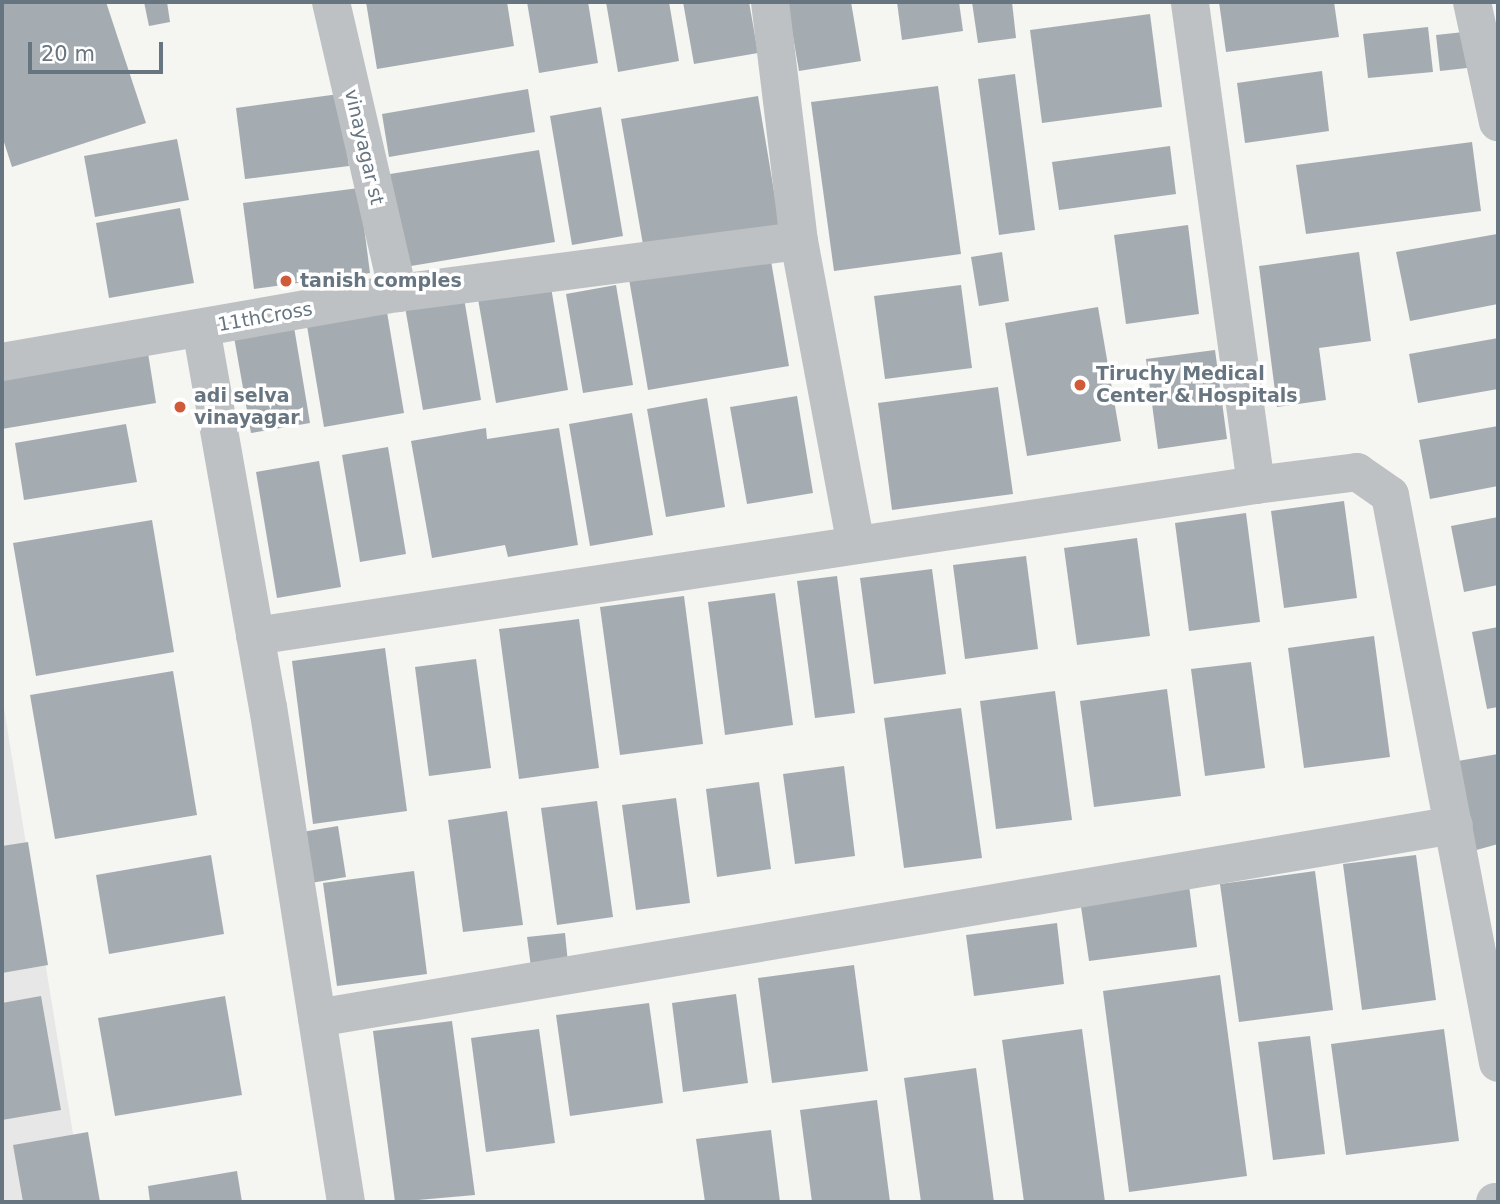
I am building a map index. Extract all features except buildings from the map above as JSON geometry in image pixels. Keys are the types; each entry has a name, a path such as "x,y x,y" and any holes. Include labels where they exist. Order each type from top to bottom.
{"street":[{"name":"vinayagar st","path":"331,2 398,293"},
{"path":"770,2 799,241 856,545"},
{"path":"1191,2 1256,485"},
{"path":"1472,2 1498,122"},
{"name":"11thCross","path":"2,362 398,293 799,241"},
{"path":"201,328 255,636 346,1202"},
{"path":"255,636 1357,472 1390,495 1498,1063"},
{"path":"317,1018 1454,825"}],"shaded area":[{"path":"2,696 84,1202 2,1202"}],"place":[{"name":"tanish comples","path":"286,281"},
{"name":"Tiruchy Medical Center & Hospitals","path":"1080,385"},
{"name":"adi selva vinayagar","path":"180,407"}]}
